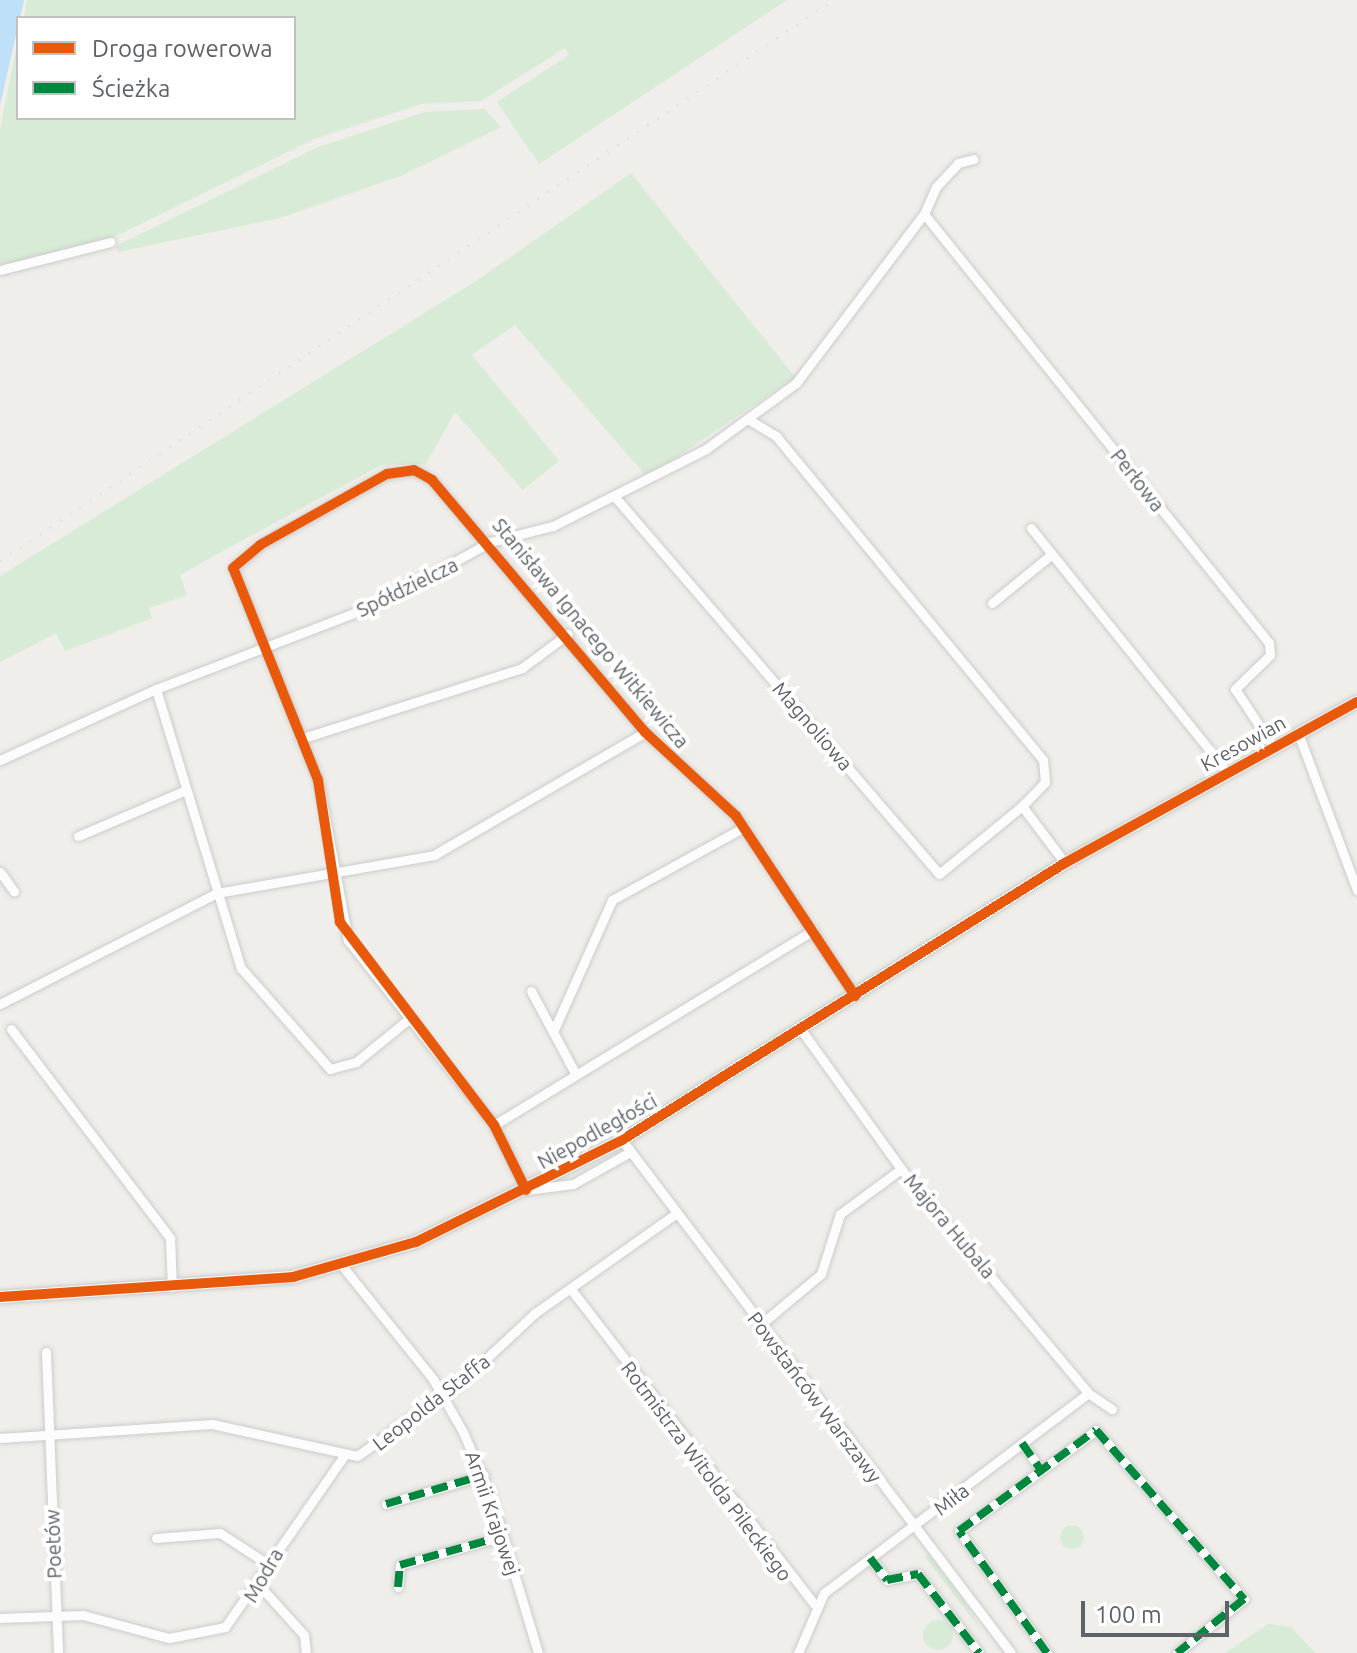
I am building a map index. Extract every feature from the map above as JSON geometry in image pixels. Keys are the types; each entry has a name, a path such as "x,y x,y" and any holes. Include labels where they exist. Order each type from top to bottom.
{"street":[{"name":"Spółdzielcza","path":"0,760 156,689 265,650 445,572 490,542 615,497 748,419 796,383 924,214 936,187 958,163 974,159"},
{"name":"Perłowa","path":"924,214 1269,643 1270,655 1235,689 1273,746"},
{"path":"0,270 111,242"},
{"name":"Magnoliowa","path":"615,497 939,874 1022,806 1045,782 1043,760 776,436 748,419"},
{"name":"Stanisława Ignacego Witkiewicza","path":"265,650 233,568 273,537 400,469 432,480 490,542 568,634 645,732 744,827 855,996"},
{"path":"1031,528 1228,773"},
{"path":"992,603 1052,554"},
{"path":"300,739 522,668 568,634"},
{"path":"265,650 318,780 332,872 348,940 494,1125 526,1190 573,1184 630,1152"},
{"path":"156,689 241,968 330,1069 356,1062 410,1018"},
{"name":"Kresowian","path":"1145,816 1357,702"},
{"path":"0,1004 217,893 434,855 645,732"},
{"path":"1298,733 1357,890"},
{"path":"78,836 186,790"},
{"path":"1022,806 1065,863"},
{"name":"Niepodległości","path":"0,1297 172,1287 343,1267 526,1190 622,1140 1145,816"},
{"path":"553,1032 612,900 744,827"},
{"path":"0,872 14,891"},
{"path":"494,1125 813,930"},
{"path":"531,991 576,1075"},
{"path":"11,1029 170,1238 172,1287"},
{"name":"Majora Hubala","path":"802,1031 901,1169 1088,1393 1112,1409"},
{"name":"Powstańców Warszawy","path":"622,1140 674,1215 1011,1653"},
{"path":"760,1325 816,1281 840,1214 901,1169"},
{"name":"Leopolda Staffa","path":"344,1456 370,1451 444,1395 535,1313 573,1292 674,1215"},
{"name":"Armii Krajowej","path":"343,1267 444,1395 484,1475 538,1653"},
{"name":"Rotmistrza Witolda Pileckiego","path":"573,1292 814,1604"},
{"path":"46,1352 50,1435"},
{"name":"Miła","path":"814,1604 1088,1393"},
{"path":"0,1438 212,1424 300,1438 344,1456"},
{"path":"1047,1653 958,1536 1040,1469 1096,1430 1242,1592 1240,1607 1177,1653"},
{"name":"Poetów","path":"50,1435 58,1653"},
{"path":"1022,1443 1040,1469"},
{"name":"Modra","path":"0,1618 56,1615 198,1638 225,1627 258,1584 266,1563 344,1456"},
{"path":"386,1504 484,1475"},
{"path":"156,1538 220,1533 266,1563"},
{"path":"398,1587 400,1565 503,1536"},
{"path":"870,1558 890,1582 907,1571 918,1574 979,1653"},
{"path":"258,1584 304,1635 306,1653"},
{"path":"798,1653 814,1604"}],"green space":[{"path":"27,0 787,0 539,164 497,102 569,55 565,48 481,101 422,104 314,139 112,238 0,268 0,130 16,49 16,120 296,120 296,16 24,16"},
{"path":"485,109 501,127 401,176 280,218 118,252 116,246 318,147 425,112"},
{"path":"631,173 795,377 647,477 515,325 472,355 559,461 523,490 455,412 426,464 381,465 180,575 187,595 149,608 152,618 65,651 56,633 0,662 0,576 476,281"},
{"path":"1072,1525 1080,1529 1084,1537 1080,1545 1072,1549 1064,1545 1060,1537 1064,1529"},
{"path":"928,1554 964,1601 981,1630 925,1557"},
{"path":"938,1620 944,1621 952,1629 952,1641 944,1649 938,1650 932,1649 924,1641 923,1635 924,1629 932,1621"},
{"path":"1268,1624 1291,1627 1315,1653 1225,1653"}],"water":[{"path":"0,0 24,0 20,16 16,16 16,35 0,105"}],"railway":[{"path":"0,561 833,0"}],"marked path":[{"path":"1047,1653 959,1531 1096,1430 1244,1599 1177,1653"},
{"path":"1022,1443 1040,1469"},
{"path":"386,1504 484,1475"},
{"path":"398,1587 400,1565 503,1536"},
{"path":"870,1558 887,1580 918,1574 979,1653"}],"cycle path":[{"path":"526,1190 494,1125 340,922 318,780 233,568 260,545 387,474 414,470 432,480 645,732 736,816 855,996"},
{"path":"0,1297 293,1277 416,1242 622,1140 1065,863 1357,702"}]}
